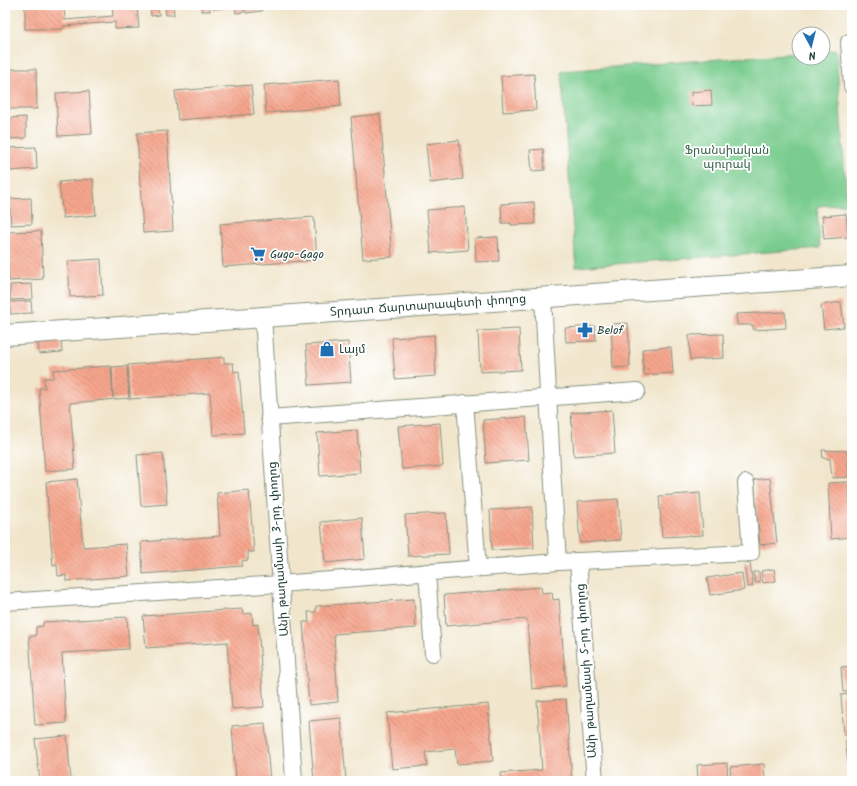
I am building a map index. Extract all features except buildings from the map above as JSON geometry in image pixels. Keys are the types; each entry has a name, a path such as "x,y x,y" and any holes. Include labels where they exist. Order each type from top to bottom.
{"street":[{"path":"849,42 852,86"},
{"name":"Տրդատ Ճարտարապետի փողոց","path":"5,335 852,276"},
{"path":"543,297 558,562"},
{"name":"Անի թաղամասի 3-րդ փողոց","path":"263,317 294,781"},
{"path":"269,418 637,391"},
{"path":"465,403 478,568"},
{"path":"5,602 280,584 558,562 751,553 746,483"},
{"name":"Անի թաղամասի 5-րդ փողոց","path":"578,561 594,781"},
{"path":"427,572 433,653"}],"green space":[{"name":"Ֆրանսիական պուրակ","path":"831,50 836,50 847,204 817,206 820,248 576,267 561,71 791,54 791,66 831,66"}],"place":[{"name":"Gugo-Gago","path":"258,254"},
{"name":"Belof","path":"585,330"},
{"name":"Լայմ","path":"327,349"}]}
